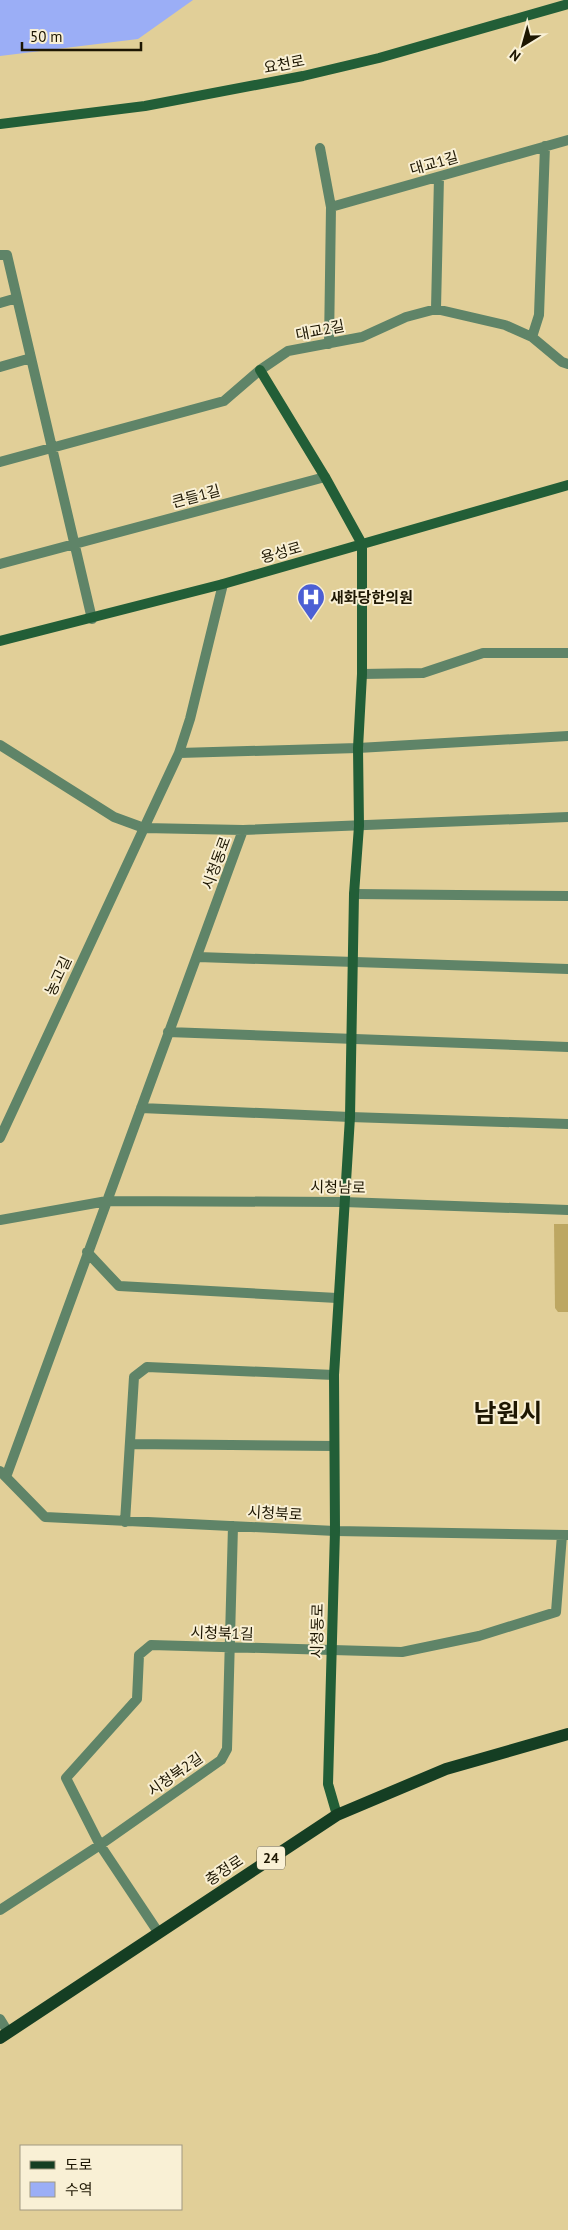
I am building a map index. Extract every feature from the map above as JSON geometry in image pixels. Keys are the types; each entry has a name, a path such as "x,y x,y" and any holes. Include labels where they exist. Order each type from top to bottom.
{"main road":[{"name":"충정로","path":"4,2035 337,1814 446,1769 568,1734"}],"street":[{"name":"요천로","path":"0,124 145,106 303,76 379,58 568,4"},
{"name":"대교1길","path":"331,207 568,140"},
{"path":"532,337 539,315 545,146"},
{"path":"320,148 331,207 329,344"},
{"path":"436,310 439,177"},
{"path":"4,255 17,298 92,619"},
{"path":"0,303 17,298"},
{"name":"대교2길","path":"52,448 224,401 260,370 288,351 362,337 406,317 436,310 505,325 532,337 562,362 568,364"},
{"path":"0,367 31,358"},
{"path":"260,370 325,476 362,544"},
{"path":"0,462 52,448"},
{"name":"큰들1길","path":"0,564 325,476"},
{"name":"용성로","path":"0,641 223,584 568,485"},
{"name":"시청동로","path":"337,1814 328,1784 335,1531 334,1375 350,1117 354,894 358,826 358,748 362,674 362,544"},
{"name":"농고길","path":"0,1138 179,753 190,719 223,584"},
{"path":"362,674 423,673 483,654 568,654"},
{"path":"179,753 358,748 568,736"},
{"path":"0,746 114,817 144,828 243,830"},
{"name":"시청동로","path":"107,1201 243,830 568,817"},
{"path":"354,894 568,896"},
{"path":"198,957 568,969"},
{"path":"168,1032 351,1041 568,1048"},
{"path":"141,1108 568,1124"},
{"path":"3,1474 107,1201"},
{"name":"시청남로","path":"0,1220 107,1201 344,1202 568,1210"},
{"path":"87,1252 118,1286 338,1298"},
{"path":"125,1522 134,1377 147,1367 334,1375"},
{"path":"130,1444 334,1446"},
{"name":"시청북로","path":"3,1474 45,1518 335,1531 565,1535"},
{"name":"시청북2길","path":"0,1910 100,1845 221,1760 227,1749 233,1526"},
{"name":"시청북1길","path":"158,1932 100,1845 66,1778 137,1699 139,1655 151,1645 229,1649 332,1649 402,1652 479,1636 556,1612 565,1535"},
{"path":"0,2019 4,2035"}],"shaded area":[{"path":"554,1224 568,1224 568,1312 558,1312 555,1308"}],"water":[{"path":"0,0 193,0 138,39 0,56"}],"place":[{"name":"새화당한의원","path":"311,621"}],"district":[{"name":"남원시","path":"508,1413"}]}
